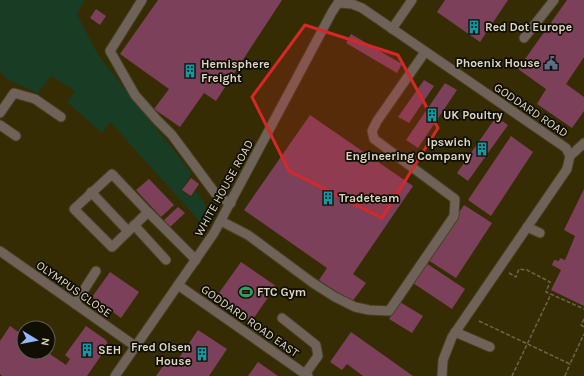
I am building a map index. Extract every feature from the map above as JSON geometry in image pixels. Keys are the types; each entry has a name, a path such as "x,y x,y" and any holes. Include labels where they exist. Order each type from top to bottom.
{"street":[{"path":"142,0 110,51 136,95 156,120 172,135 218,197 231,203"},
{"path":"392,29 412,0"},
{"path":"524,38 554,0"},
{"name":"WHITE HOUSE ROAD","path":"116,376 135,346 214,233 338,2"},
{"name":"GODDARD ROAD","path":"338,2 352,4 362,8 566,148 570,156 567,169 455,332 446,349 443,360 442,376"},
{"path":"221,221 248,235 313,283 335,297 355,307 369,310 389,311 454,216 455,198 374,139 372,130 377,120 425,52"},
{"path":"0,113 14,93 35,99 61,117"},
{"path":"0,125 16,136"},
{"path":"570,156 584,142"},
{"path":"148,212 112,247 74,209 112,174 196,260"},
{"path":"91,192 166,260"},
{"path":"527,227 540,233"},
{"name":"OLYMPUS CLOSE","path":"0,251 135,346"},
{"path":"75,304 96,271"},
{"name":"GODDARD ROAD EAST","path":"178,285 307,375"},
{"path":"282,318 316,346 318,356 307,375"},
{"path":"455,332 490,347"}],"path":[{"path":"509,273 516,277 519,269 550,282 546,292 584,309"},
{"path":"512,376 551,294"},
{"path":"584,319 582,325 584,327"},
{"path":"479,321 570,364"},
{"path":"565,376 584,334"}],"highlighted area":[{"path":"305,25 398,55 438,128 382,218 289,171 252,97"}],"shaded area":[{"path":"0,0 584,0 584,376 0,376"}],"green space":[{"path":"0,0 85,0 77,14 98,55 191,172 182,191 191,197 196,191 205,204 208,217 204,226 110,122 102,133 67,102 75,91 51,76 38,93 6,79 0,71"}],"building":[{"name":"Hemisphere Freight","path":"158,0 282,0 216,101 204,93 180,127 154,109 169,89 120,54"},
{"name":"Red Dot Europe","path":"445,0 508,0 480,42 437,12"},
{"name":"Phoenix House","path":"567,0 584,0 584,57 566,84 584,97 584,111 572,128 537,104 546,89 518,69"},
{"path":"96,9 106,16 100,25 90,18"},
{"path":"351,34 402,64 397,73 346,43"},
{"path":"424,80 434,86 409,123 398,117"},
{"name":"UK Poultry","path":"445,83 457,90 418,148 406,140"},
{"name":"Tradeteam","path":"310,115 413,186 353,274 366,283 352,302 319,280 327,268 244,210"},
{"name":"Ipswich Engineering Company","path":"496,117 508,125 468,181 457,173"},
{"path":"511,136 533,152 491,216 468,200"},
{"path":"191,178 199,184 191,196 182,190"},
{"path":"149,179 174,205 161,217 136,190"},
{"path":"584,189 584,306 551,290 561,270 552,265 554,260 559,261 560,258 565,260 566,258 575,236 564,230"},
{"path":"464,205 492,223 456,278 428,260"},
{"path":"178,207 185,213 170,227 164,220"},
{"name":"FTC Gym","path":"241,262 276,286 251,322 216,297"},
{"path":"426,263 465,289 452,309 413,283"},
{"path":"110,272 139,292 121,318 92,297"},
{"path":"400,302 423,316 412,333 389,319"},
{"name":"SEH","path":"10,326 16,330 16,360 56,360 56,358 66,365 70,359 65,355 86,326 106,340 107,347 87,376 2,376 0,374 0,341"},
{"name":"Fred Olsen House","path":"198,330 227,349 209,376 156,376 168,359 175,364"},
{"path":"351,332 413,376 363,376 347,364 342,370 330,362"},
{"path":"258,362 278,376 248,376"}],"place":[{"name":"Red Dot Europe","path":"474,27"},
{"name":"Phoenix House","path":"551,63"},
{"name":"Hemisphere Freight","path":"190,71"},
{"name":"UK Poultry","path":"432,115"},
{"name":"Ipswich Engineering Company","path":"482,149"},
{"name":"Tradeteam","path":"328,198"},
{"name":"FTC Gym","path":"246,292"},
{"name":"SEH","path":"87,350"},
{"name":"Fred Olsen House","path":"202,354"}]}
